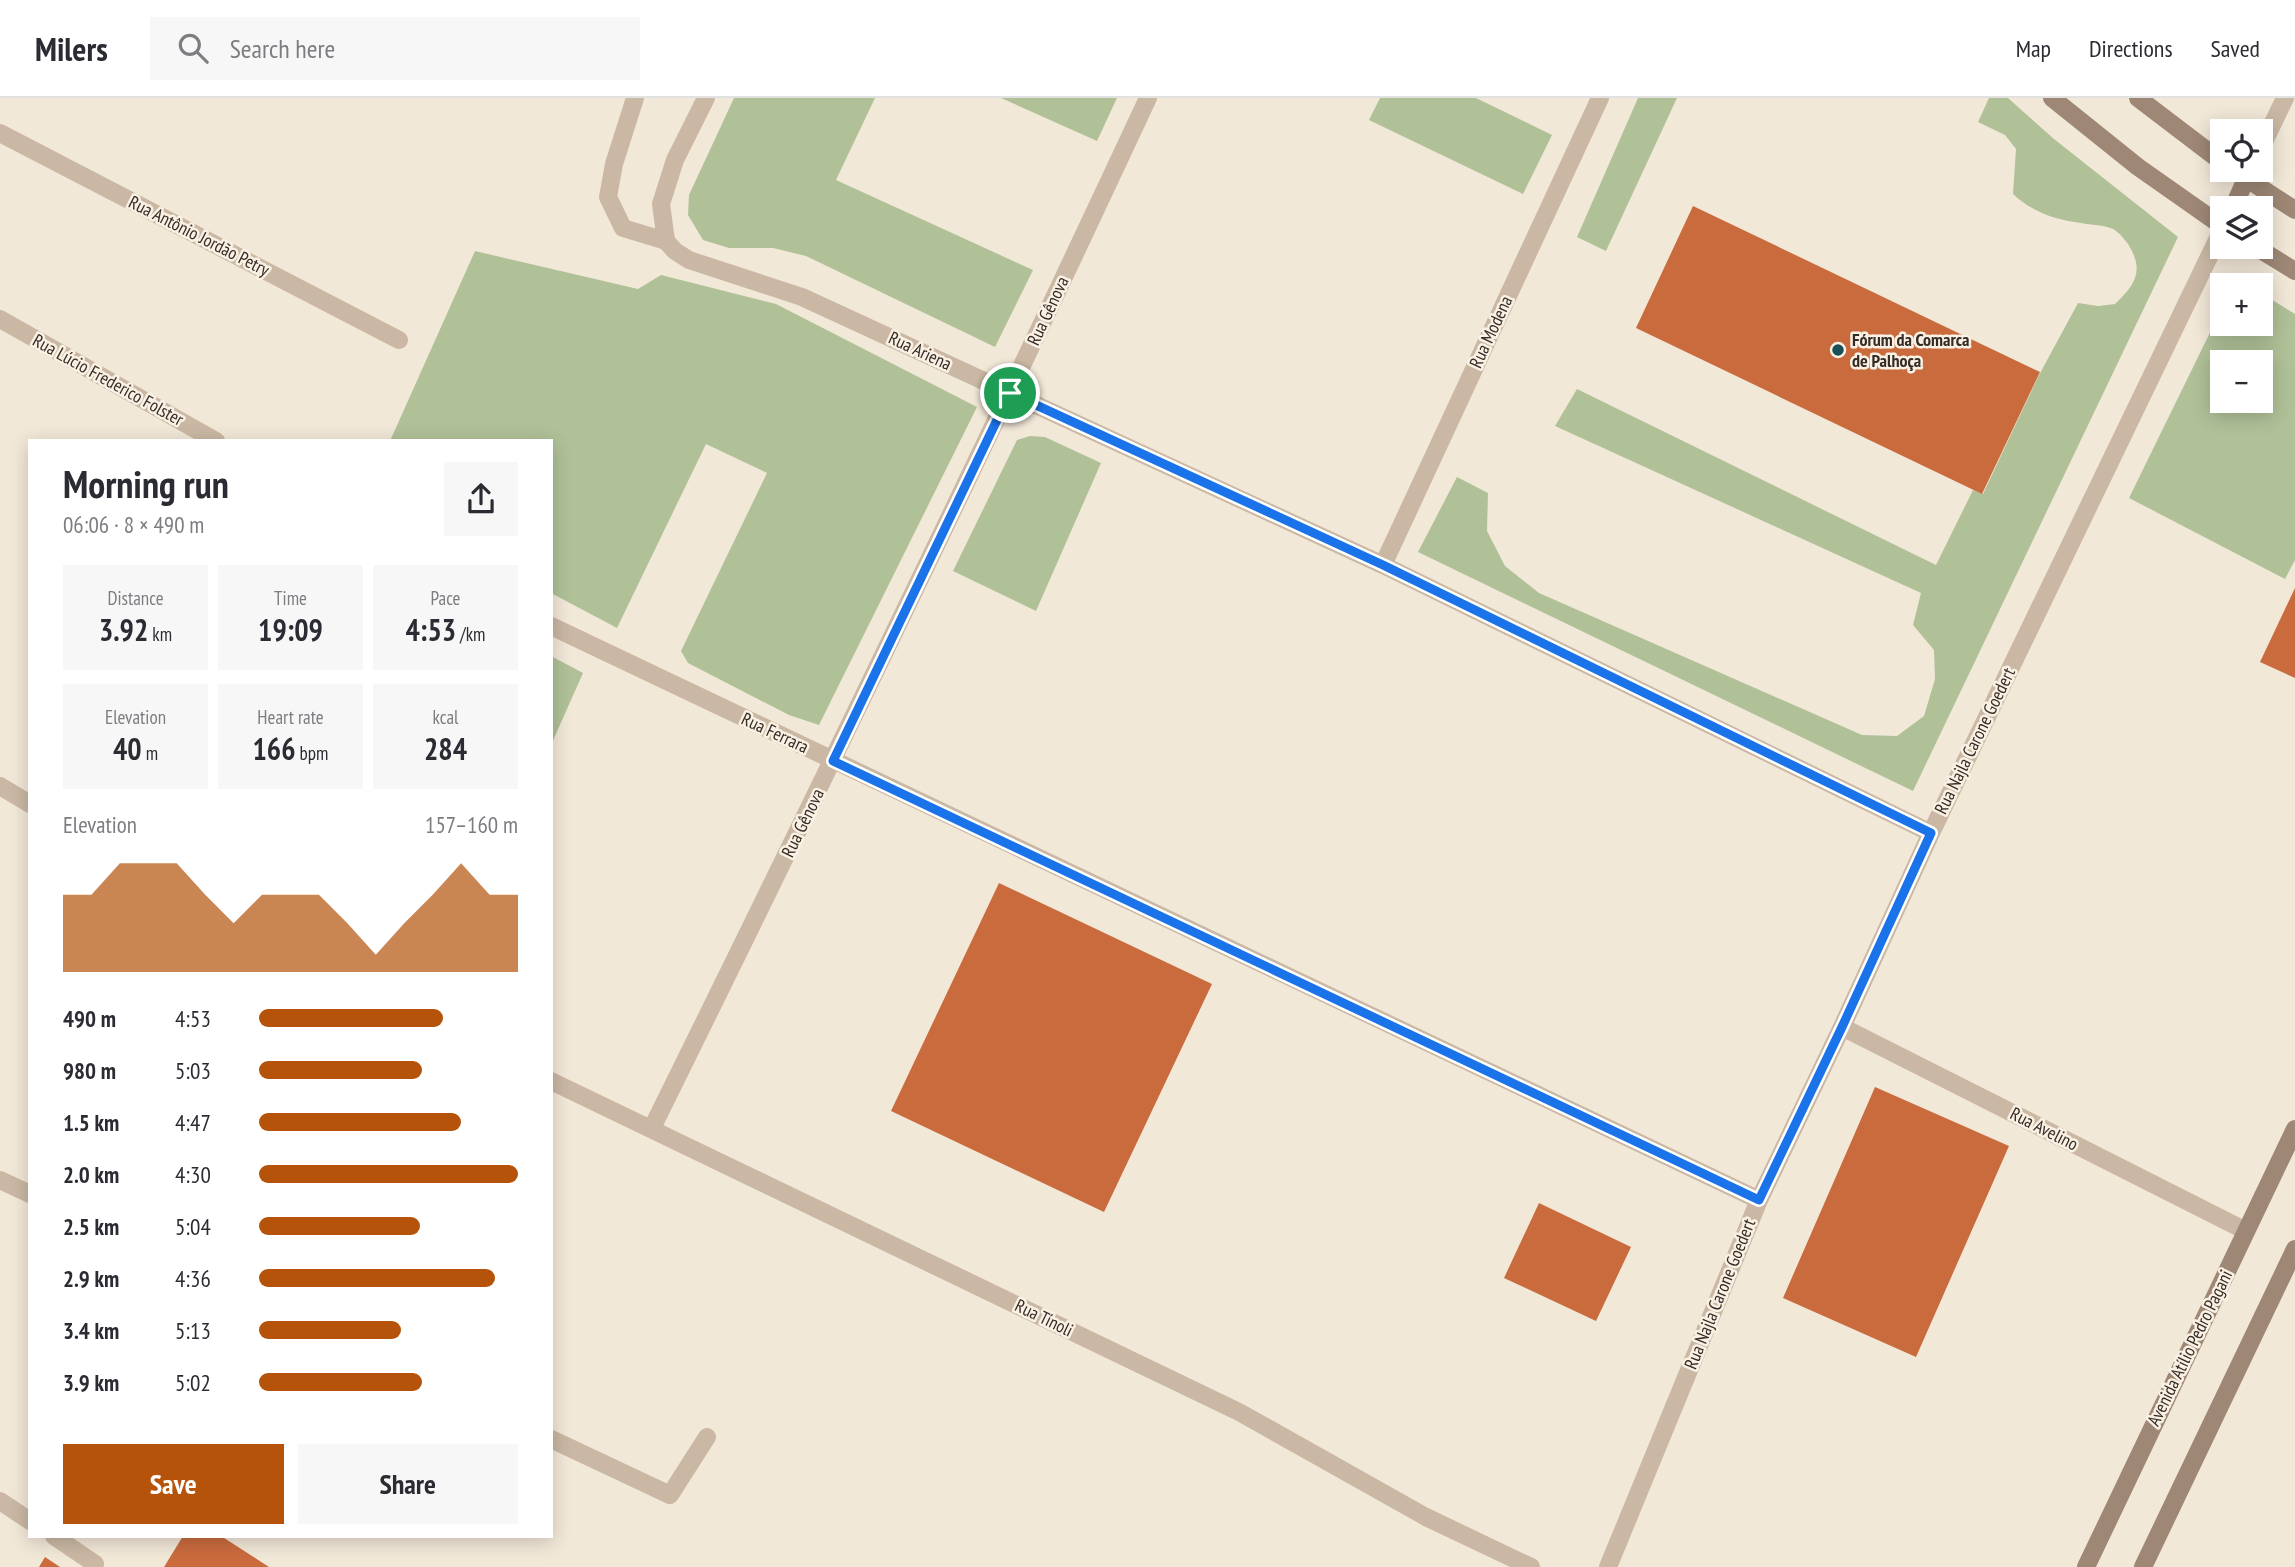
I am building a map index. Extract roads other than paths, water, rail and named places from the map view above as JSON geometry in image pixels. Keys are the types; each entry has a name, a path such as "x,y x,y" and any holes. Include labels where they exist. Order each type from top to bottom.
{"main road":[{"path":"2052,98 2138,167 2210,219"},
{"path":"2138,98 2210,153"},
{"path":"2256,182 2295,210"},
{"path":"2273,257 2295,271"},
{"name":"Avenida Atílio Pedro Pagani","path":"2086,1567 2295,1129"},
{"path":"2143,1567 2294,1253"}],"street":[{"name":"Rua Ariena","path":"635,98 614,164 608,197 623,228 666,241 689,260 802,297 1383,565 1931,833"},
{"path":"666,241 661,204 676,160 706,98"},
{"name":"Rua Gênova","path":"652,1128 833,761 1148,98"},
{"name":"Rua Modena","path":"1383,565 1600,98"},
{"path":"2273,123 2285,98"},
{"name":"Rua Antônio Jordão Petry","path":"0,133 399,340"},
{"name":"Rua Najla Carone Goedert","path":"1608,1567 1759,1200 1931,833 2210,253"},
{"name":"Rua Lúcio Frederico Folster","path":"0,319 212,439"},
{"name":"Rua Ferrara","path":"553,627 1759,1200"},
{"path":"0,786 28,803"},
{"name":"Rua Avelino","path":"1842,1027 2246,1231"},
{"name":"Rua Tínoli","path":"553,1082 1239,1412 1426,1517 1531,1567"},
{"path":"0,1180 28,1193"},
{"path":"553,1440 670,1495 707,1437"},
{"path":"0,1501 28,1520"},
{"path":"57,1538 95,1564"}],"place":[{"name":"Fórum da Comarca de Palhoça","path":"1838,350"}]}
